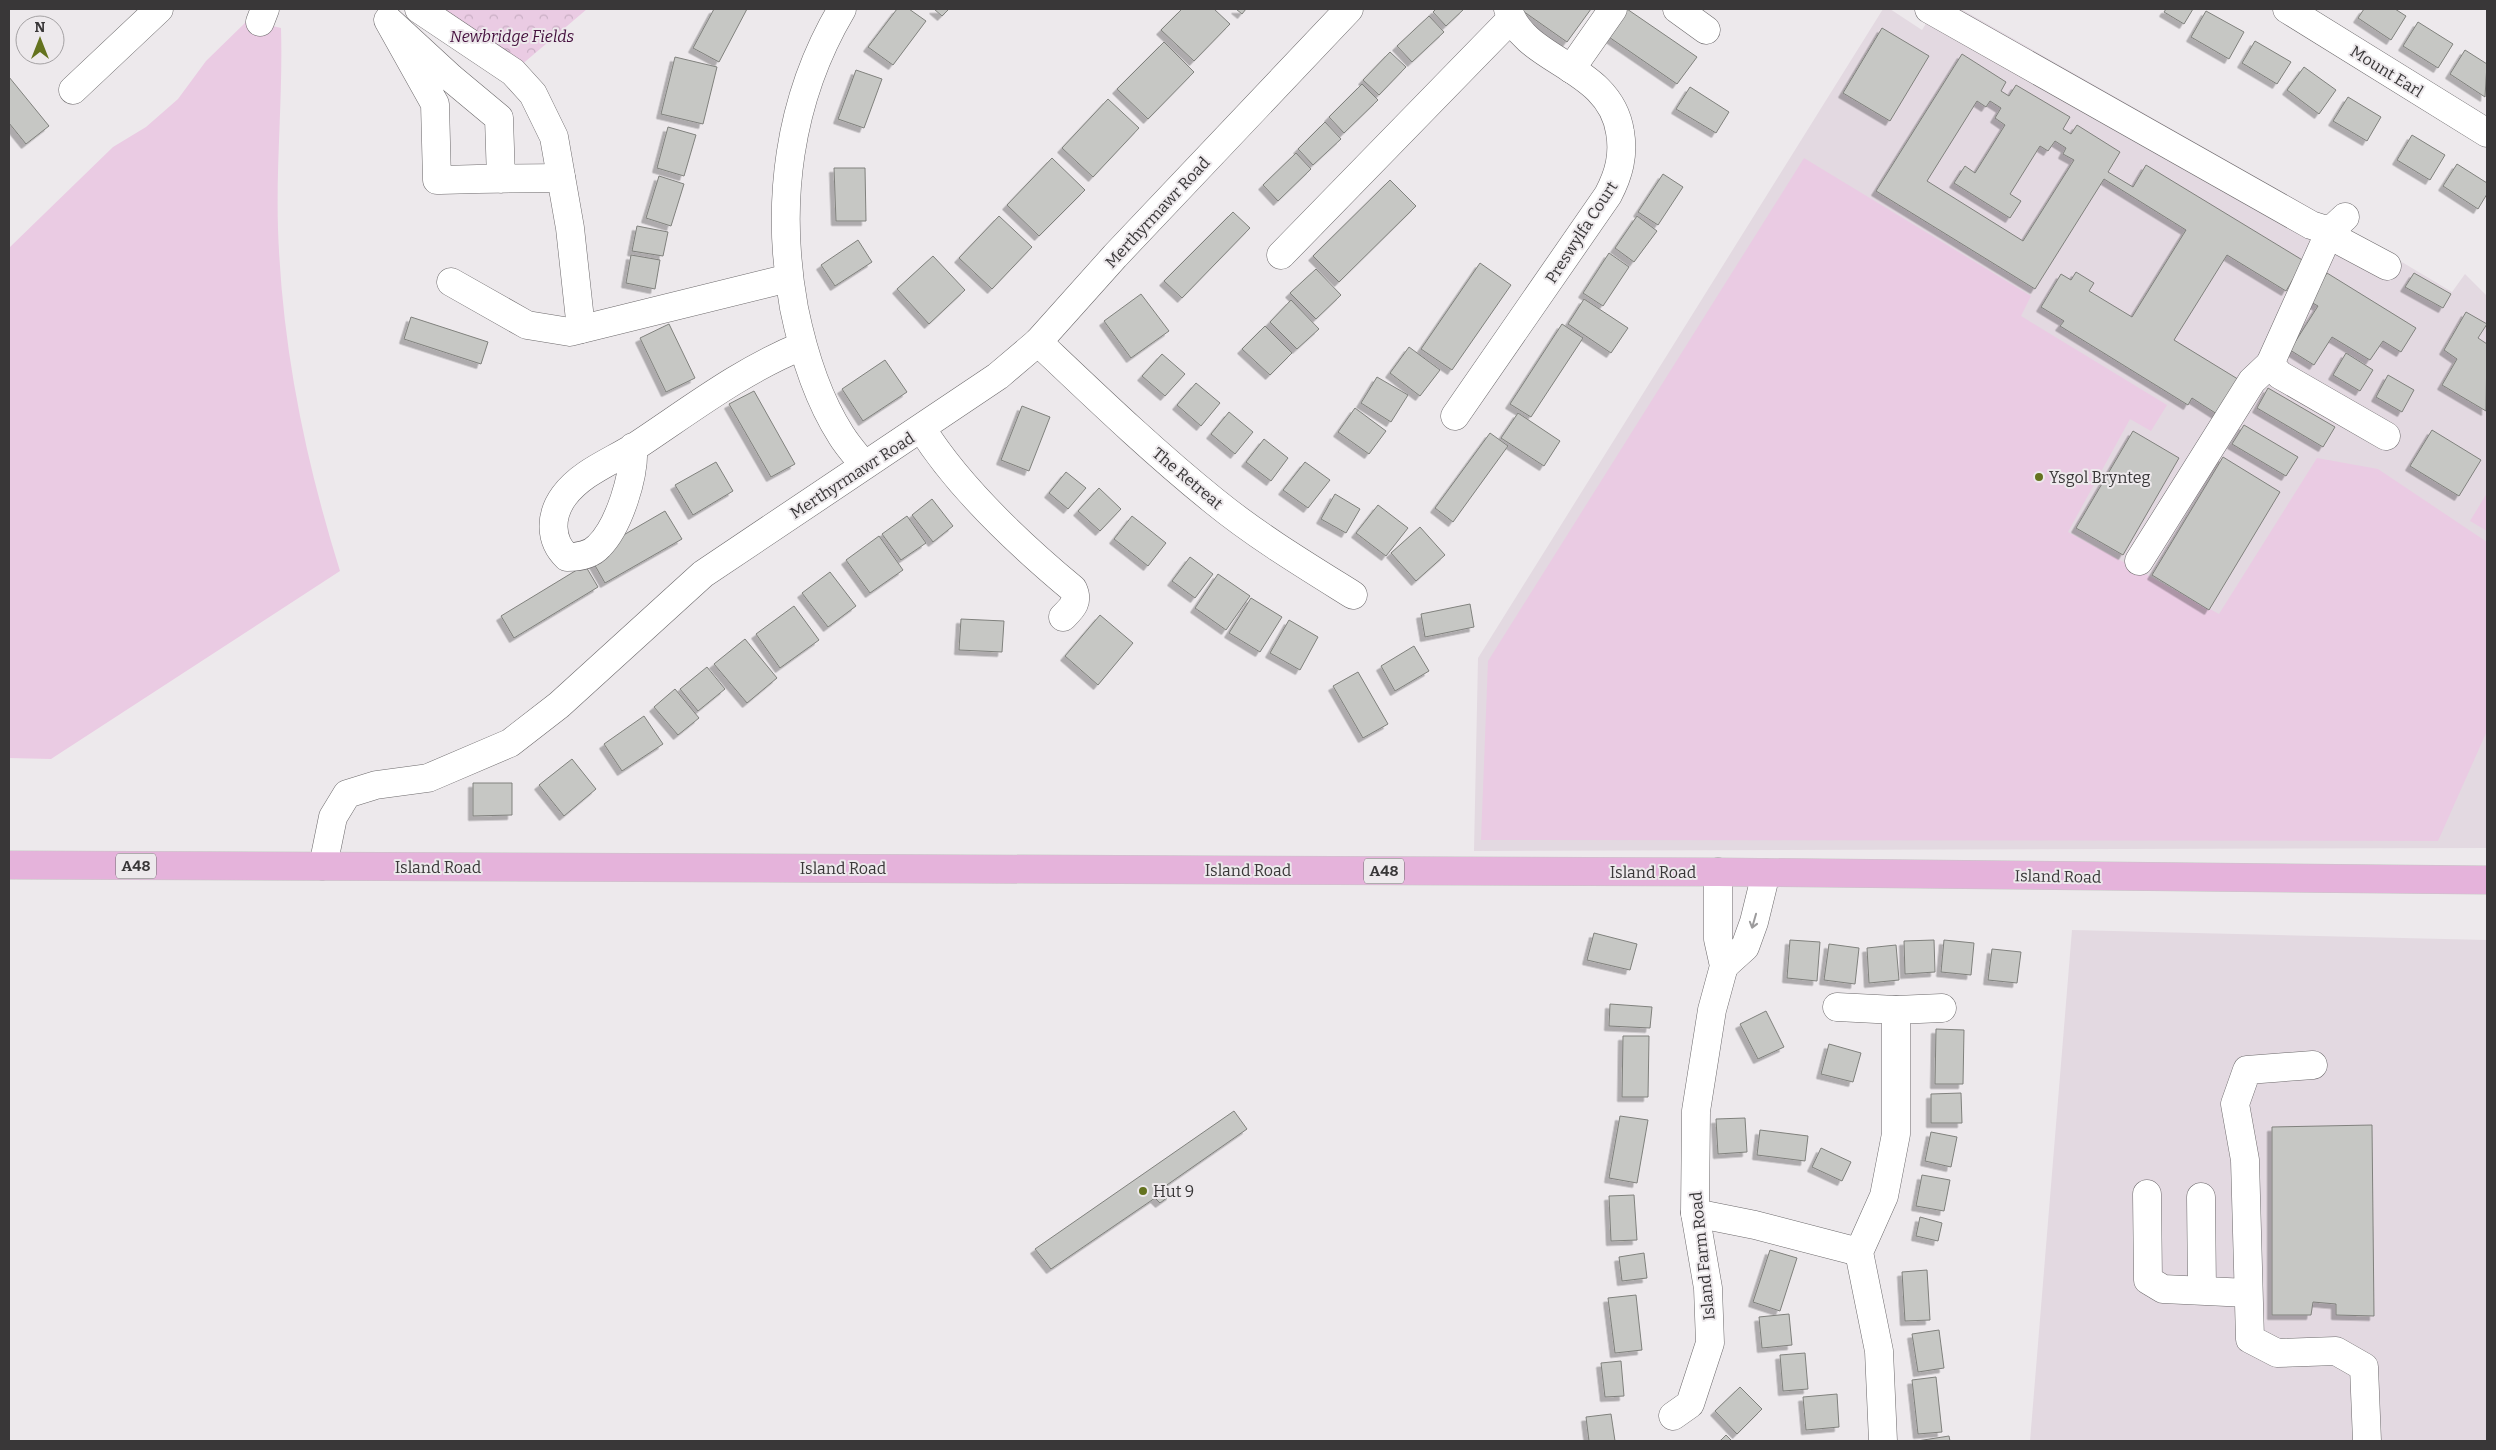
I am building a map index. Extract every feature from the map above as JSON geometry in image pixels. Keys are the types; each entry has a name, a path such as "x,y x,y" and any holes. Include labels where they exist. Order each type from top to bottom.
{"main road":[{"name":"Island Road","path":"9,865 1718,872 2487,880"}],"street":[{"path":"73,90 159,9"},
{"path":"419,9 513,72 533,94 554,137 552,178 570,228 581,329"},
{"path":"842,9 818,56 805,90 794,133 785,195 784,223 789,278 802,346 823,401 841,435 864,465"},
{"name":"Merthyrmawr Road","path":"323,866 332,817 348,794 376,785 428,778 510,743 559,705 703,574 864,465 922,429 998,376 1038,342 1122,249 1349,9"},
{"path":"1571,69 1613,9"},
{"path":"1676,9 1706,30"},
{"path":"1929,9 2311,224 2338,224"},
{"name":"Mount Earl","path":"2287,9 2487,134"},
{"path":"382,14 435,104 437,180 500,166 552,178"},
{"path":"382,14 451,78 499,118 500,166"},
{"path":"1281,254 1510,14"},
{"name":"Preswylfa Court","path":"1455,416 1584,232 1608,194 1617,175 1622,155 1621,141 1614,112 1596,87 1528,38 1510,14"},
{"path":"2338,224 2342,242 2387,266"},
{"path":"2139,561 2252,381 2270,364 2338,224"},
{"path":"451,282 527,325 570,332 789,278"},
{"name":"The Retreat","path":"1038,342 1122,422 1214,501 1278,547 1353,595"},
{"path":"633,448 736,380 780,355 802,346"},
{"path":"2270,364 2280,375 2386,436"},
{"path":"922,429 934,448 998,519 1073,589 1076,596 1075,604 1064,617"},
{"name":"Island Farm Road","path":"1673,1416 1690,1404 1710,1343 1708,1288 1695,1213 1696,1111 1712,1010 1724,966 1718,939 1718,872"},
{"path":"1724,966 1745,947 1754,922 1766,873"},
{"path":"1837,1007 1896,1010 1942,1008"},
{"path":"1883,1441 1879,1351 1859,1252 1884,1196 1896,1134 1896,1010"},
{"path":"2313,1066 2247,1070 2235,1104 2245,1160 2250,1339 2277,1353 2336,1351 2364,1367 2367,1441"},
{"path":"2146,1194 2148,1280 2163,1289 2248,1293"},
{"path":"2201,1197 2202,1290"},
{"path":"1695,1213 1755,1225 1859,1252"}],"shaded area":[{"name":"Ysgol Brynteg","path":"1883,9 1890,9 1922,30 1935,9 1961,9 2335,222 2452,292 2465,274 2487,296 2487,848 1474,851 1478,658"},
{"path":"2072,930 2487,940 2487,1441 2030,1441"}],"green space":[{"name":"Newbridge Fields","path":"434,9 587,9 513,72"},
{"path":"248,20 281,28 278,229 284,316 297,402 306,445 327,529 340,571 51,759 9,758 9,248 113,147 146,127 178,99 206,61"},
{"name":"Ysgol Brynteg","path":"1804,158 2031,296 2021,316 2167,405 2151,431 2130,419 2068,532 2219,614 2317,458 2378,469 2487,542 2487,731 2438,841 1481,840 1488,661"},
{"path":"2487,493 2487,531 2470,521"}],"building":[{"path":"714,9 747,9 719,62 693,48"},
{"path":"897,9 909,9 926,21 893,65 868,47"},
{"path":"934,9 949,9 942,16"},
{"path":"1182,9 1214,9 1230,24 1194,61 1161,30"},
{"path":"1236,9 1246,9 1242,14"},
{"path":"1436,9 1464,9 1446,26 1433,12"},
{"path":"1520,9 1591,9 1567,42"},
{"path":"1624,9 1627,9 1697,57 1677,84 1606,35"},
{"path":"2166,9 2193,9 2184,24 2164,12"},
{"path":"2364,9 2395,9 2406,16 2391,40 2358,18"},
{"path":"2206,11 2244,32 2229,59 2191,37"},
{"path":"1429,16 1444,32 1412,62 1397,46"},
{"path":"2418,22 2453,44 2438,68 2403,46"},
{"path":"1882,28 1929,56 1890,121 1843,93"},
{"path":"2255,41 2291,62 2277,84 2242,63"},
{"path":"1164,42 1194,72 1148,119 1117,89"},
{"path":"2465,50 2487,64 2485,97 2450,74"},
{"path":"1390,52 1406,67 1379,95 1363,80"},
{"path":"1962,54 2006,82 2001,91 2009,96 2016,85 2070,117 2063,129 2071,134 2077,125 2120,152 2108,172 2133,187 2146,165 2304,261 2286,291 2227,255 2174,340 2241,381 2220,416 2192,398 2188,405 2060,326 2064,321 2041,307 2061,274 2071,280 2076,272 2094,283 2089,291 2132,317 2186,230 2104,179 2035,289 1876,191","holes":["1977,101 1986,107 1990,101 2001,108 1995,118 2005,125 1975,173 1965,166 1954,183 2010,218 2021,201 2010,194 2040,146 2048,151 2055,141 2066,148 2063,154 2074,160 2023,241 1927,181"]},
{"path":"675,57 717,67 703,124 661,114"},
{"path":"2304,67 2336,90 2319,114 2287,90"},
{"path":"856,70 882,79 864,128 838,119"},
{"path":"9,77 49,126 26,144 9,123"},
{"path":"1362,84 1378,100 1344,133 1329,117"},
{"path":"1690,87 1729,112 1716,133 1676,109"},
{"path":"2348,97 2381,117 2367,141 2333,121"},
{"path":"1108,99 1139,128 1093,177 1062,148"},
{"path":"1325,122 1341,139 1313,165 1298,149"},
{"path":"668,127 696,135 684,176 657,168"},
{"path":"2412,135 2445,155 2430,180 2397,160"},
{"path":"1296,153 1311,169 1278,201 1263,185"},
{"path":"1052,158 1085,190 1039,236 1007,205"},
{"path":"2457,164 2487,183 2487,194 2478,209 2443,186"},
{"path":"834,168 865,168 866,221 836,221"},
{"path":"1663,174 1683,187 1658,225 1638,212"},
{"path":"659,176 684,184 671,226 646,218"},
{"path":"1390,180 1416,206 1339,282 1313,256"},
{"path":"1233,212 1250,228 1182,298 1164,281"},
{"path":"999,216 1032,247 992,289 959,258"},
{"path":"1637,216 1657,231 1634,262 1615,248"},
{"path":"637,226 668,232 663,256 632,251"},
{"path":"858,240 872,262 835,286 821,265"},
{"path":"1609,253 1629,267 1603,306 1583,293"},
{"path":"631,255 660,260 655,289 626,283"},
{"path":"933,256 965,290 929,324 897,289"},
{"path":"1480,263 1511,285 1452,370 1421,349"},
{"path":"1316,269 1341,295 1316,319 1290,293"},
{"path":"2327,273 2416,328 2401,352 2383,341 2370,360 2332,337 2314,365 2290,350 2318,306 2309,301"},
{"path":"2414,273 2451,294 2443,308 2405,287"},
{"path":"1141,294 1169,331 1131,358 1104,321"},
{"path":"1584,299 1628,328 1611,353 1568,324"},
{"path":"1291,300 1319,329 1297,349 1270,322"},
{"path":"2466,312 2487,324 2478,338 2487,344 2486,411 2442,385 2457,359 2444,350"},
{"path":"411,317 488,342 481,364 404,339"},
{"path":"669,324 695,378 666,392 640,338"},
{"path":"1562,324 1583,338 1531,417 1510,404"},
{"path":"1265,326 1292,353 1270,375 1242,349"},
{"path":"1409,347 1440,370 1420,396 1390,373"},
{"path":"2346,353 2373,370 2360,391 2333,375"},
{"path":"1162,354 1185,374 1165,396 1142,376"},
{"path":"885,360 907,392 863,421 842,389"},
{"path":"2388,375 2414,390 2402,412 2376,397"},
{"path":"1377,377 1408,395 1391,422 1361,403"},
{"path":"1196,383 1220,403 1201,426 1177,405"},
{"path":"2268,388 2335,427 2323,447 2257,408"},
{"path":"754,391 795,464 771,477 729,404"},
{"path":"1022,406 1050,417 1029,471 1001,460"},
{"path":"1355,408 1386,431 1369,454 1338,432"},
{"path":"1229,412 1253,432 1235,454 1211,434"},
{"path":"1518,413 1560,441 1544,466 1501,438"},
{"path":"2244,425 2298,457 2286,476 2232,444"},
{"path":"2432,430 2481,460 2459,496 2410,466"},
{"path":"2133,431 2179,458 2123,555 2076,528"},
{"path":"1490,433 1508,446 1453,522 1435,508"},
{"path":"1264,439 1288,458 1271,481 1246,462"},
{"path":"2223,457 2280,492 2209,610 2152,575"},
{"path":"716,462 733,491 693,515 675,485"},
{"path":"1305,462 1330,480 1308,508 1283,490"},
{"path":"1066,472 1086,488 1068,509 1049,493"},
{"path":"1099,488 1121,509 1100,531 1078,511"},
{"path":"1335,494 1360,509 1346,533 1321,519"},
{"path":"932,499 953,526 933,542 912,515"},
{"path":"1378,505 1408,528 1386,556 1356,533"},
{"path":"665,511 682,539 605,583 589,555"},
{"path":"907,516 926,543 901,560 882,534"},
{"path":"1132,516 1166,543 1148,566 1114,539"},
{"path":"1420,527 1445,555 1416,581 1391,553"},
{"path":"879,536 903,570 870,593 846,560"},
{"path":"1190,557 1213,574 1195,598 1172,581"},
{"path":"585,565 598,587 514,638 501,616"},
{"path":"830,572 856,606 828,627 802,593"},
{"path":"1218,574 1250,596 1226,630 1195,608"},
{"path":"1251,598 1282,617 1260,652 1229,633"},
{"path":"1470,604 1474,627 1425,637 1421,614"},
{"path":"794,606 819,640 780,668 756,634"},
{"path":"1100,615 1133,643 1098,685 1065,656"},
{"path":"961,619 1004,621 1002,652 959,650"},
{"path":"1289,620 1318,637 1300,670 1270,653"},
{"path":"745,639 777,678 747,703 714,664"},
{"path":"1414,646 1429,671 1395,691 1381,666"},
{"path":"707,667 725,689 698,711 680,689"},
{"path":"1358,672 1388,724 1363,738 1333,686"},
{"path":"675,689 699,718 678,735 654,707"},
{"path":"644,716 663,744 622,771 604,744"},
{"path":"572,759 596,789 564,816 539,785"},
{"path":"473,783 512,783 512,815 473,816"},
{"path":"1594,933 1637,944 1630,970 1587,960"},
{"path":"1790,940 1820,942 1817,981 1787,978"},
{"path":"1934,940 1935,972 1905,974 1904,941"},
{"path":"1944,940 1974,943 1971,975 1941,972"},
{"path":"1829,944 1859,948 1855,984 1824,980"},
{"path":"1896,945 1899,980 1869,983 1867,948"},
{"path":"1992,949 2021,952 2017,983 1988,980"},
{"path":"1610,1004 1652,1007 1650,1028 1609,1026"},
{"path":"1766,1011 1784,1047 1758,1059 1740,1024"},
{"path":"1936,1029 1964,1030 1963,1084 1935,1084"},
{"path":"1623,1036 1649,1036 1648,1097 1622,1097"},
{"path":"1829,1044 1861,1053 1853,1082 1821,1074"},
{"path":"1961,1093 1962,1123 1931,1123 1931,1094"},
{"name":"Hut 9","path":"1234,1111 1247,1129 1164,1187 1171,1195 1160,1203 1155,1198 1051,1269 1035,1249"},
{"path":"1620,1116 1648,1120 1637,1183 1609,1178"},
{"path":"1745,1118 1747,1152 1718,1154 1716,1119"},
{"path":"2372,1125 2374,1316 2336,1315 2336,1304 2313,1302 2311,1315 2272,1315 2272,1127"},
{"path":"1760,1130 1808,1136 1805,1161 1757,1155"},
{"path":"1931,1132 1957,1137 1951,1167 1925,1161"},
{"path":"1821,1148 1851,1162 1842,1181 1812,1167"},
{"path":"1922,1175 1950,1180 1944,1211 1916,1206"},
{"path":"1634,1195 1637,1240 1611,1241 1609,1196"},
{"path":"1920,1217 1942,1223 1938,1241 1916,1236"},
{"path":"1770,1250 1797,1258 1780,1311 1753,1302"},
{"path":"1644,1253 1647,1278 1622,1281 1619,1257"},
{"path":"1927,1270 1930,1320 1905,1321 1902,1272"},
{"path":"1636,1295 1642,1350 1615,1353 1608,1298"},
{"path":"1789,1314 1792,1345 1762,1348 1759,1317"},
{"path":"1939,1330 1944,1368 1918,1372 1912,1334"},
{"path":"1805,1353 1808,1389 1783,1391 1780,1355"},
{"path":"1621,1361 1624,1396 1605,1397 1601,1363"},
{"path":"1936,1377 1942,1432 1918,1434 1912,1380"},
{"path":"1740,1387 1762,1409 1737,1434 1715,1411"},
{"path":"1837,1394 1839,1427 1806,1430 1803,1397"},
{"path":"1611,1414 1615,1441 1589,1441 1586,1417"},
{"path":"1726,1435 1732,1441 1720,1441"},
{"path":"1949,1436 1950,1441 1917,1441"}],"place":[{"name":"Ysgol Brynteg","path":"2039,477"},
{"name":"Hut 9","path":"1143,1191"}]}
